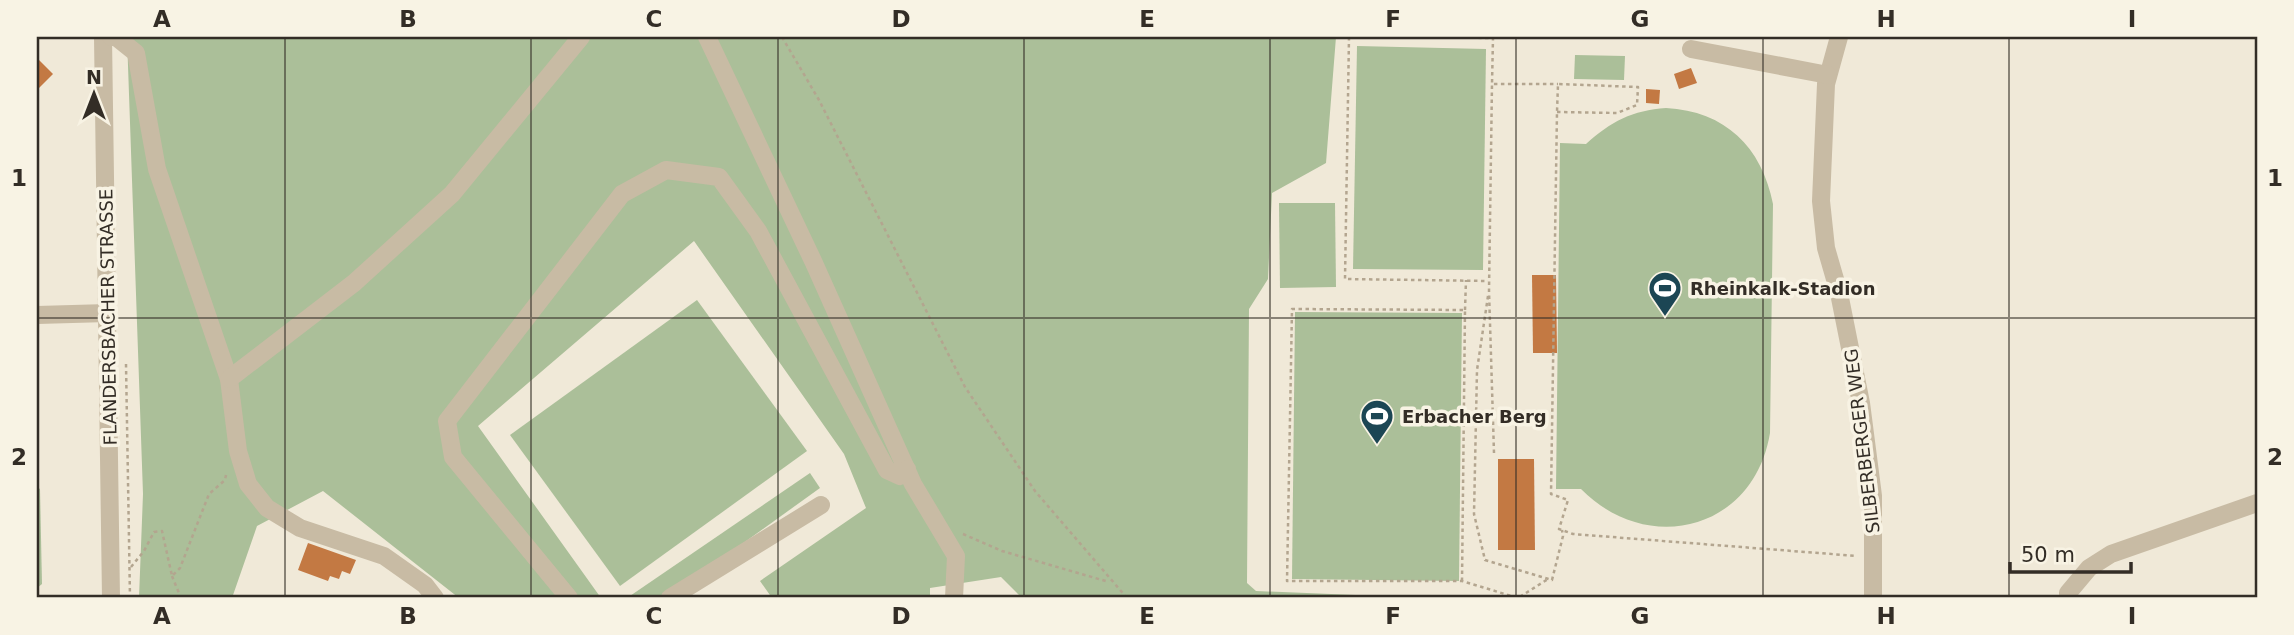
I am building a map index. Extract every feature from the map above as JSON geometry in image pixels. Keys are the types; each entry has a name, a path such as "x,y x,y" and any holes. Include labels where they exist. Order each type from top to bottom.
{"street":[{"name":"FLANDERSBACHER STRASSE","path":"103,37 111,598"},
{"path":"111,37 116,37 136,53 157,169 229,379 238,451 248,484 267,508 300,528 384,556 430,592"},
{"path":"229,379 354,283 452,194 581,37"},
{"path":"707,37 814,263 907,469 956,556 954,598"},
{"name":"SILBERBERGER WEG","path":"1839,37 1826,84 1821,201 1826,248 1842,304 1861,403 1873,496 1873,598"},
{"path":"1691,48 1828,75"},
{"path":"569,598 453,457 447,421 622,194 666,170 719,177 758,232 887,470 900,476 907,469"},
{"path":"37,315 108,313"},
{"path":"2069,598 2068,593 2089,568 2111,554 2257,503"},
{"path":"670,598 821,505"}],"path":[{"path":"782,37 819,100 965,387 1035,491 1127,598"},
{"path":"1349,37 1345,279 1466,280 1489,283"},
{"path":"1394,37 1493,38 1489,283 1494,453"},
{"path":"1492,85 1638,87 1637,105 1617,113 1557,112"},
{"path":"1465,310 1292,309 1287,581 1462,581 1518,598 1548,579 1552,580 1563,536 1562,530 1559,529 1568,500 1551,494 1558,85"},
{"path":"1462,581 1466,280"},
{"path":"1489,283 1477,370 1475,514 1485,560 1548,579"},
{"path":"172,576 180,568 209,494 225,480 238,451"},
{"path":"936,522 1002,551 1113,583"},
{"path":"1562,530 1573,534 1874,557"},
{"path":"144,551 154,532 162,531 172,576 181,598"}],"green space":[{"path":"127,37 1336,37 1326,163 1272,193 1268,279 1249,309 1247,583 1256,591 1429,598 1022,598 1001,577 930,588 930,598 772,598 760,581 866,508 844,454 694,241 478,426 601,598 459,598 323,491 257,526 232,598 139,598 143,494"},
{"path":"1357,46 1486,49 1483,270 1353,269"},
{"path":"1575,55 1625,56 1624,80 1574,79"},
{"name":"Rheinkalk-Stadion","path":"1666,108 1706,116 1737,136 1750,149 1760,165 1773,204 1770,433 1760,466 1743,492 1721,511 1695,523 1666,527 1637,523 1608,510 1581,489 1556,489 1560,143 1586,144 1623,118 1643,111"},
{"path":"1279,203 1335,203 1336,287 1280,288"},
{"path":"697,300 807,451 620,586 510,435"},
{"name":"Erbacher Berg","path":"1295,312 1462,313 1459,581 1292,579"},
{"path":"810,473 820,488 667,598 627,598"},
{"path":"37,487 40,489 42,584 37,588"}],"building":[{"path":"37,58 53,74 37,90"},
{"path":"1691,68 1697,83 1679,89 1674,74"},
{"path":"1646,89 1660,90 1659,104 1646,103"},
{"path":"1532,275 1556,275 1557,353 1533,353"},
{"path":"1498,459 1534,459 1535,550 1498,550"},
{"path":"308,543 356,560 350,574 342,571 339,579 330,576 328,581 298,570"}],"place":[{"name":"Rheinkalk-Stadion","path":"1665,318"},
{"name":"Erbacher Berg","path":"1377,446"}]}
